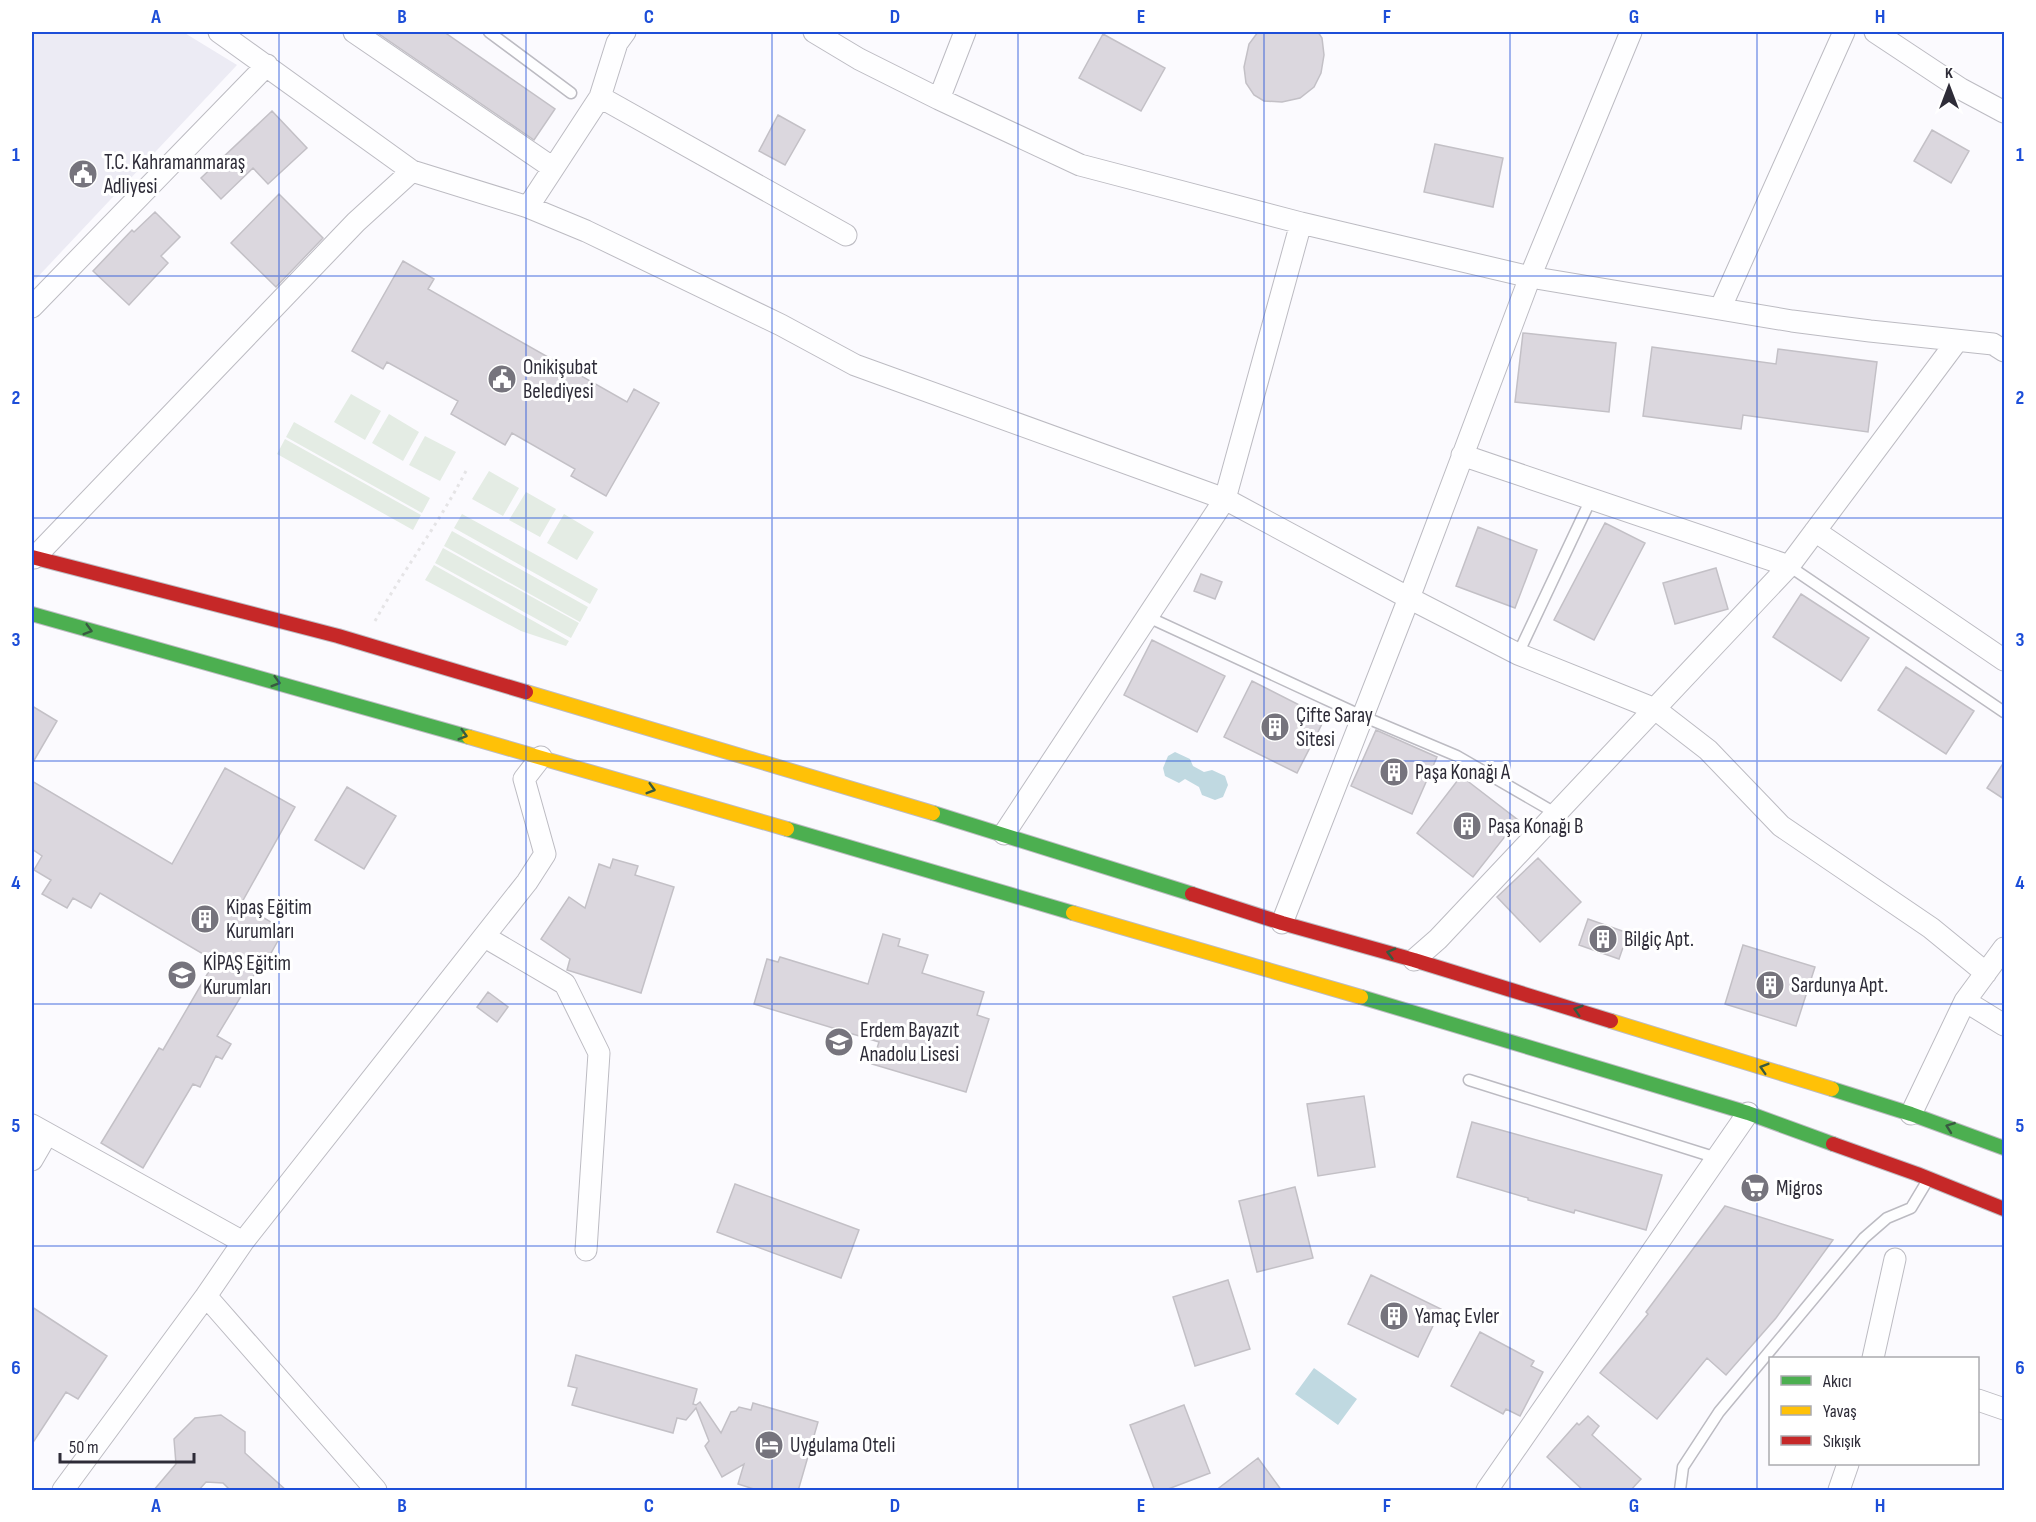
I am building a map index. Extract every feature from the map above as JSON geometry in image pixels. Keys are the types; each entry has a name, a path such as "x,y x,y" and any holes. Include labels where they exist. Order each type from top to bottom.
{"main road":[{"path":"33,557 362,643 1004,834 1282,923 1414,960 1911,1114 2004,1148"},
{"path":"32,614 541,757 1464,1027 1748,1113 1929,1178 2004,1209"}],"street":[{"path":"219,32 412,171 528,207 586,231 759,314 855,364 1225,500 1518,654 1655,709 1708,750 1781,826 1931,928 1986,973"},
{"path":"354,32 554,168"},
{"path":"528,207 600,97 617,43 625,32"},
{"path":"814,32 859,59 1080,165 1301,223 1530,277 1791,321 1993,344 2004,351"},
{"path":"939,99 965,32"},
{"path":"1282,923 1409,598 1530,277 1631,32"},
{"path":"1720,309 1844,32"},
{"path":"1875,32 1961,89 2003,108"},
{"path":"32,307 267,65"},
{"path":"600,97 846,235"},
{"path":"33,557 356,222 412,171"},
{"path":"1004,834 1225,500 1301,223"},
{"path":"1414,960 1438,939 1557,814 1789,566 1957,341"},
{"path":"1462,455 1789,566"},
{"path":"1815,531 2004,660"},
{"path":"63,1491 243,1242 527,882 545,854 524,779 541,757"},
{"path":"485,937 565,984 599,1053 586,1250"},
{"path":"1911,1114 1965,1001 2004,948"},
{"path":"1965,1001 2004,1025"},
{"path":"1487,1491 1748,1113"},
{"path":"32,1160 39,1130 243,1242"},
{"path":"1873,1357 1895,1259"},
{"path":"206,1296 365,1486"},
{"path":"1979,1401 2004,1409"},
{"path":"1839,1491 1848,1465"}],"lane":[{"path":"489,32 571,93"},
{"path":"1518,654 1591,499"},
{"path":"1789,566 2004,712"},
{"path":"1148,617 1362,716 1457,756 1557,814"},
{"path":"1469,1080 1717,1158"},
{"path":"1680,1491 1683,1467 1719,1412 1864,1238 1887,1218 1911,1208 1929,1178"}],"path":[{"path":"362,643 391,592 449,504 467,469"}],"shaded area":[{"name":"T.C. Kahramanmaraş Adliyesi","path":"32,32 183,32 237,65 32,283"},
{"path":"351,394 381,411 365,440 334,422"},
{"path":"389,414 419,432 403,461 372,443"},
{"path":"294,422 430,498 422,513 286,437"},
{"path":"425,436 456,452 440,481 409,465"},
{"path":"285,439 421,515 413,530 277,454"},
{"path":"489,471 519,488 503,516 472,499"},
{"path":"526,492 556,509 540,537 509,520"},
{"path":"462,514 598,589 590,604 454,528"},
{"path":"564,514 594,532 577,560 547,543"},
{"path":"452,531 588,607 580,622 444,546"},
{"path":"443,548 579,623 571,638 435,563"},
{"path":"434,565 569,641 566,646 521,631 425,580"}],"water":[{"path":"1175,752 1190,759 1193,766 1204,772 1212,770 1225,776 1228,785 1223,797 1215,800 1202,795 1199,787 1185,779 1179,783 1165,776 1163,768 1168,756"},
{"path":"1314,1368 1357,1399 1338,1425 1295,1394"}],"building":[{"path":"376,32 444,32 555,109 534,140"},
{"path":"1258,32 1318,32 1322,38 1324,55 1321,73 1314,87 1300,98 1282,102 1264,101 1254,95 1246,83 1244,67 1249,44"},
{"path":"1103,34 1165,68 1141,111 1079,78"},
{"path":"272,111 307,148 268,184 253,168 221,199 201,178"},
{"path":"778,115 805,130 785,165 759,151"},
{"path":"1932,130 1969,151 1951,183 1914,161"},
{"path":"1435,144 1503,158 1493,207 1424,192"},
{"path":"279,194 323,238 276,287 231,243"},
{"path":"155,212 180,237 161,256 168,263 129,305 93,271 132,230 134,232"},
{"name":"Onikişubat Belediyesi","path":"403,261 434,279 428,289 627,402 634,389 659,403 606,496 571,476 575,469 512,433 505,445 451,414 458,401 387,362 383,369 352,351"},
{"path":"1523,333 1616,343 1609,412 1515,402"},
{"path":"1652,347 1776,364 1778,349 1877,362 1868,432 1743,415 1741,429 1643,416"},
{"path":"1605,523 1645,543 1594,640 1554,620"},
{"path":"1478,527 1537,550 1515,608 1456,586"},
{"path":"1716,568 1728,609 1675,624 1663,583"},
{"path":"1201,574 1222,582 1215,599 1194,591"},
{"path":"1801,594 1869,638 1841,681 1773,637"},
{"path":"1152,640 1225,676 1197,732 1124,695"},
{"path":"1906,667 1974,711 1946,754 1878,710"},
{"name":"Çifte Saray Sitesi","path":"1252,681 1325,718 1297,773 1224,737"},
{"path":"32,706 57,721 32,764"},
{"name":"Paşa Konağı A","path":"1376,730 1437,757 1412,814 1351,786"},
{"path":"2004,762 2004,799 1987,788"},
{"path":"225,768 295,807 241,904 284,930 266,962 263,960 217,1036 231,1044 222,1059 216,1056 200,1087 193,1084 143,1168 101,1143 159,1048 163,1050 215,961 100,893 91,908 73,898 67,908 42,894 51,880 34,870 42,856 32,849 32,781 172,864"},
{"name":"Paşa Konağı B","path":"1461,776 1518,820 1473,877 1417,833"},
{"path":"347,787 396,816 364,869 315,840"},
{"path":"1538,858 1581,902 1540,942 1497,897"},
{"path":"613,859 638,866 635,875 674,887 641,993 567,970 570,959 541,939 569,897 585,908 599,864 610,868"},
{"name":"Bilgiç Apt.","path":"1588,919 1628,933 1619,959 1579,945"},
{"name":"Erdem Bayazıt Anadolu Lisesi","path":"883,934 900,939 898,946 928,955 922,973 984,992 977,1015 989,1019 966,1092 872,1064 879,1042 754,1004 767,959 778,962 780,957 868,984"},
{"name":"Sardunya Apt.","path":"1743,945 1815,967 1796,1026 1725,1004"},
{"path":"488,992 508,1007 497,1022 477,1007"},
{"path":"1364,1096 1375,1167 1318,1176 1307,1104"},
{"path":"1472,1122 1662,1175 1646,1230 1575,1210 1574,1213 1457,1177"},
{"path":"735,1184 859,1230 841,1278 717,1232"},
{"path":"1295,1187 1313,1258 1257,1272 1239,1201"},
{"path":"1725,1206 1833,1240 1776,1318 1726,1375 1707,1358 1657,1419 1600,1373 1648,1314 1646,1312"},
{"name":"Yamaç Evler","path":"1371,1275 1441,1309 1418,1357 1348,1324"},
{"path":"1228,1280 1250,1349 1195,1366 1173,1297"},
{"path":"32,1307 107,1356 78,1399 66,1392 32,1444"},
{"path":"1480,1332 1534,1361 1531,1366 1543,1372 1520,1416 1506,1409 1503,1414 1451,1386"},
{"path":"576,1355 697,1389 693,1404 700,1402 721,1433 731,1412 736,1411 739,1407 751,1410 753,1403 818,1422 798,1491 760,1491 738,1484 744,1464 722,1477 705,1446 709,1441 696,1408 686,1420 677,1418 673,1433 572,1405 577,1388 568,1386"},
{"path":"1184,1405 1210,1473 1163,1491 1155,1491 1130,1425"},
{"path":"221,1415 245,1432 245,1453 287,1491 231,1491 223,1483 206,1482 198,1491 153,1491 176,1464 174,1439 195,1418"},
{"path":"1588,1416 1599,1426 1592,1435 1641,1479 1630,1491 1584,1491 1547,1457 1577,1423 1579,1425"},
{"path":"1258,1458 1282,1491 1215,1491"}],"traffic: fast":[{"path":"32,614 469,737"},
{"path":"933,813 1192,894"},
{"path":"787,829 1073,913"},
{"path":"1361,997 1748,1113 1833,1144"},
{"path":"1832,1089 1911,1114 2004,1148"}],"traffic: slow":[{"path":"526,692 933,813"},
{"path":"469,737 787,829"},
{"path":"1073,913 1361,997"},
{"path":"1611,1021 1832,1089"}],"traffic: jam":[{"path":"32,557 338,636 526,692"},
{"path":"1192,894 1611,1021"},
{"path":"1833,1144 1917,1174 2004,1209"}],"place":[{"name":"T.C. Kahramanmaraş Adliyesi","path":"83,174"},
{"name":"Onikişubat Belediyesi","path":"502,379"},
{"name":"Çifte Saray Sitesi","path":"1275,727"},
{"name":"Paşa Konağı A","path":"1394,772"},
{"name":"Paşa Konağı B","path":"1467,826"},
{"name":"Kipaş Eğitim Kurumları","path":"205,919"},
{"name":"Bilgiç Apt.","path":"1603,939"},
{"name":"KİPAŞ Eğitim Kurumları","path":"182,975"},
{"name":"Sardunya Apt.","path":"1770,985"},
{"name":"Erdem Bayazıt Anadolu Lisesi","path":"839,1042"},
{"name":"Migros","path":"1755,1188"},
{"name":"Yamaç Evler","path":"1394,1316"},
{"name":"Uygulama Oteli","path":"769,1445"}]}
